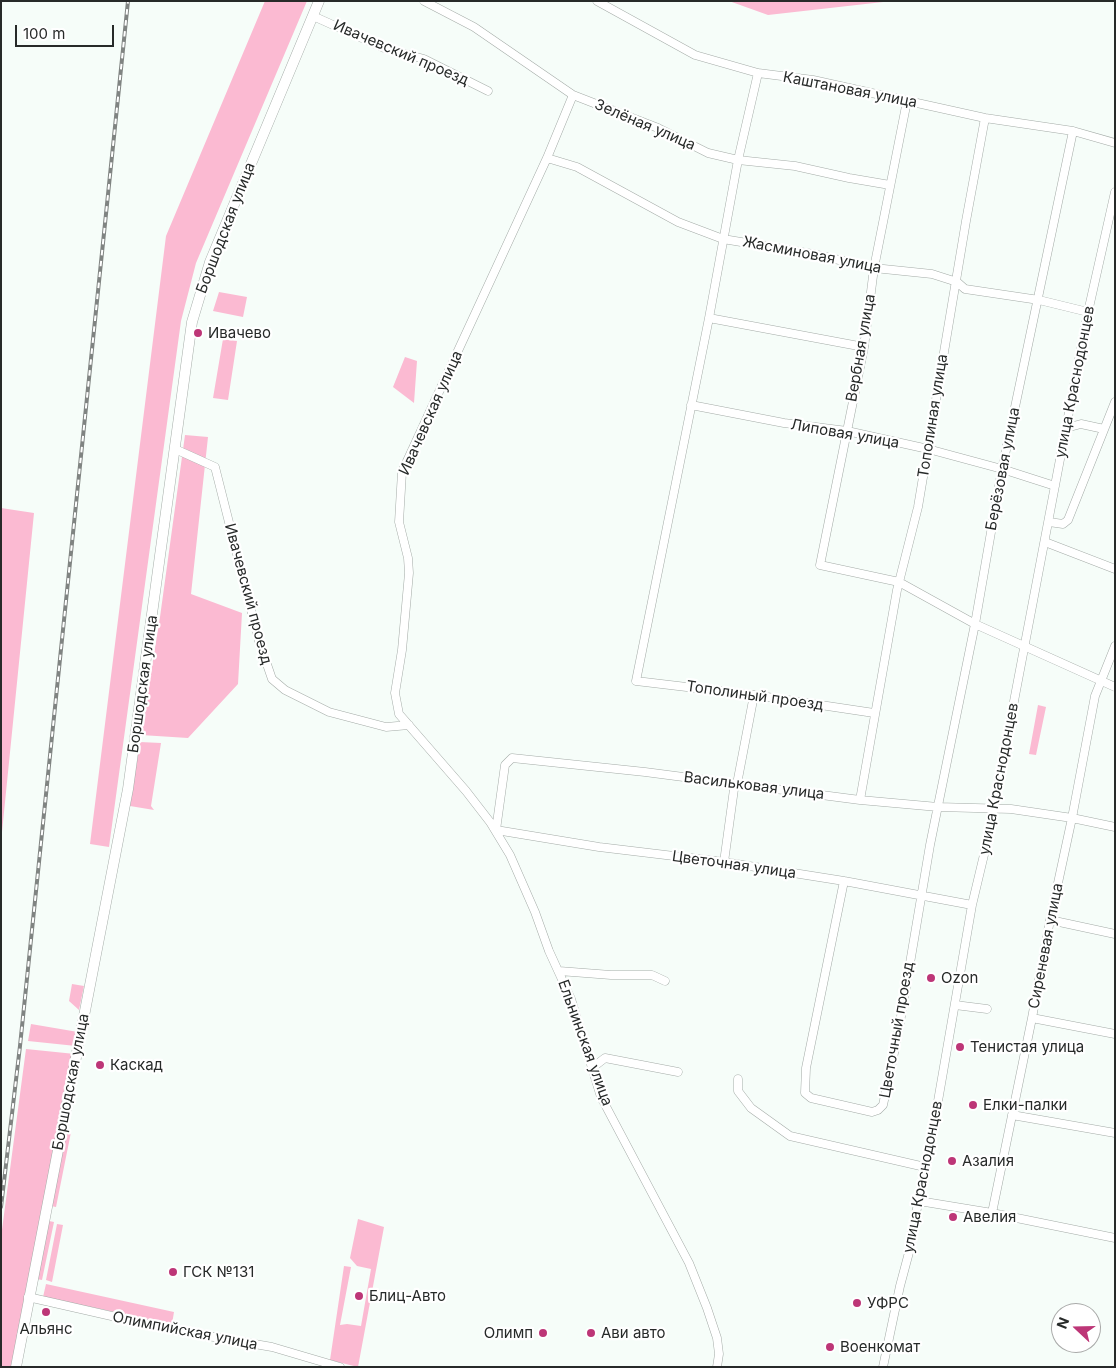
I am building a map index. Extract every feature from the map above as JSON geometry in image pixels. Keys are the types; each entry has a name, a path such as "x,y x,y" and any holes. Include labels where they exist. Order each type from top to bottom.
{"street":[{"name":"Боршодская улица","path":"16,1367 28,1297 128,789 192,322 214,252 319,1"},
{"name":"Зелёная улица","path":"424,1 474,27 573,95 658,128 708,153 738,160 795,166 890,185"},
{"name":"Каштановая улица","path":"597,1 695,55 758,73 813,80 985,118 1073,131 1115,143"},
{"name":"Ивачевский проезд","path":"313,16 384,48 424,60 488,91"},
{"path":"691,404 738,160 758,73"},
{"name":"Ивачевская улица","path":"399,714 394,693 402,650 409,573 408,558 399,522 402,472 547,158 573,95"},
{"name":"Вербная улица","path":"899,582 820,565 864,347 874,268 907,101"},
{"name":"Тополиная улица","path":"860,800 874,713 899,582 918,507 985,118"},
{"name":"Берёзовая улица","path":"938,807 975,624 1002,469 1073,131"},
{"name":"Жасминовая улица","path":"547,158 577,167 678,222 723,239 813,254 874,268 932,274 957,282 965,289 1039,300 1088,312"},
{"name":"улица Краснодонцев","path":"883,1367 900,1286 911,1245 972,905 988,838 1026,647 1088,312 1113,212 1115,192"},
{"path":"709,318 864,347"},
{"path":"1048,522 1063,524 1068,520 1115,402"},
{"name":"Липовая улица","path":"691,404 784,423 846,431 928,449 1055,486"},
{"name":"Тополиный проезд","path":"691,404 636,681 754,695 874,713"},
{"path":"1066,428 1081,424 1104,429"},
{"name":"Ивачевский проезд","path":"175,449 215,467 259,641 272,679 285,690 329,712 386,726 409,725"},
{"path":"1045,542 1115,569"},
{"path":"899,582 975,624 1115,687"},
{"name":"Сиреневая улица","path":"992,1212 1092,712 1100,680 1115,646"},
{"path":"724,862 734,789 737,784 754,695"},
{"name":"Ельнинская улица","path":"399,714 466,791 496,830 510,855 575,1010 601,1097 689,1263 717,1338 719,1354 717,1367"},
{"name":"Васильковая улица","path":"496,830 505,765 512,758 645,772 860,800 938,807 1025,810 1115,827"},
{"name":"Цветочный проезд","path":"844,881 806,1068 805,1094 811,1098 872,1112 883,1106 898,1034 938,807"},
{"name":"Цветочная улица","path":"496,830 599,846 724,862 844,881 972,905"},
{"path":"1050,920 1115,934"},
{"path":"559,971 611,975 652,975 666,981"},
{"path":"955,1005 986,1009"},
{"path":"1032,1018 1115,1034"},
{"path":"592,1068 605,1058 678,1072"},
{"path":"738,1079 738,1091 751,1108 790,1136 925,1168"},
{"path":"1012,1115 1115,1133"},
{"path":"918,1201 992,1212 1115,1238"},
{"name":"Олимпийская улица","path":"28,1297 173,1330 272,1348 340,1367"}],"shaded area":[{"path":"265,1 307,1 196,263 181,321 109,847 90,844 166,236"},
{"path":"729,1 892,1 768,15"},
{"path":"219,292 247,297 243,317 213,311"},
{"path":"223,339 237,341 228,400 213,398"},
{"path":"405,357 417,361 414,403 393,387"},
{"path":"185,435 208,437 191,594 242,613 238,684 188,738 141,735 160,617"},
{"path":"1,508 34,513 1,842"},
{"path":"1038,705 1046,707 1036,755 1029,754"},
{"path":"140,742 161,743 151,806 154,810 130,806"},
{"path":"72,984 84,986 79,1010 69,1001"},
{"path":"31,1024 78,1032 76,1046 28,1041"},
{"path":"26,1049 75,1054 13,1367 1,1367 1,1237"},
{"path":"65,1131 71,1132 56,1207 51,1206"},
{"path":"358,1219 384,1227 358,1367 330,1360 344,1266 351,1267 340,1325 361,1326 371,1269 357,1266 350,1258"},
{"path":"49,1221 54,1222 42,1280 37,1279"},
{"path":"57,1224 63,1225 52,1282 46,1280"},
{"path":"46,1284 174,1312 172,1324 43,1297"}],"railway":[{"path":"1,1207 20,1046 128,1"}],"place":[{"name":"Ивачево","path":"198,333"},
{"name":"Ozon","path":"931,978"},
{"name":"Тенистая улица","path":"960,1047"},
{"name":"Каскад","path":"100,1065"},
{"name":"Елки-палки","path":"973,1105"},
{"name":"Азалия","path":"952,1161"},
{"name":"Авелия","path":"953,1217"},
{"name":"ГСК №131","path":"173,1272"},
{"name":"Блиц-Авто","path":"359,1296"},
{"name":"УФРС","path":"857,1303"},
{"name":"Альянс","path":"46,1312"},
{"name":"Олимп","path":"543,1333"},
{"name":"Ави авто","path":"591,1333"},
{"name":"Военкомат","path":"830,1347"}]}
